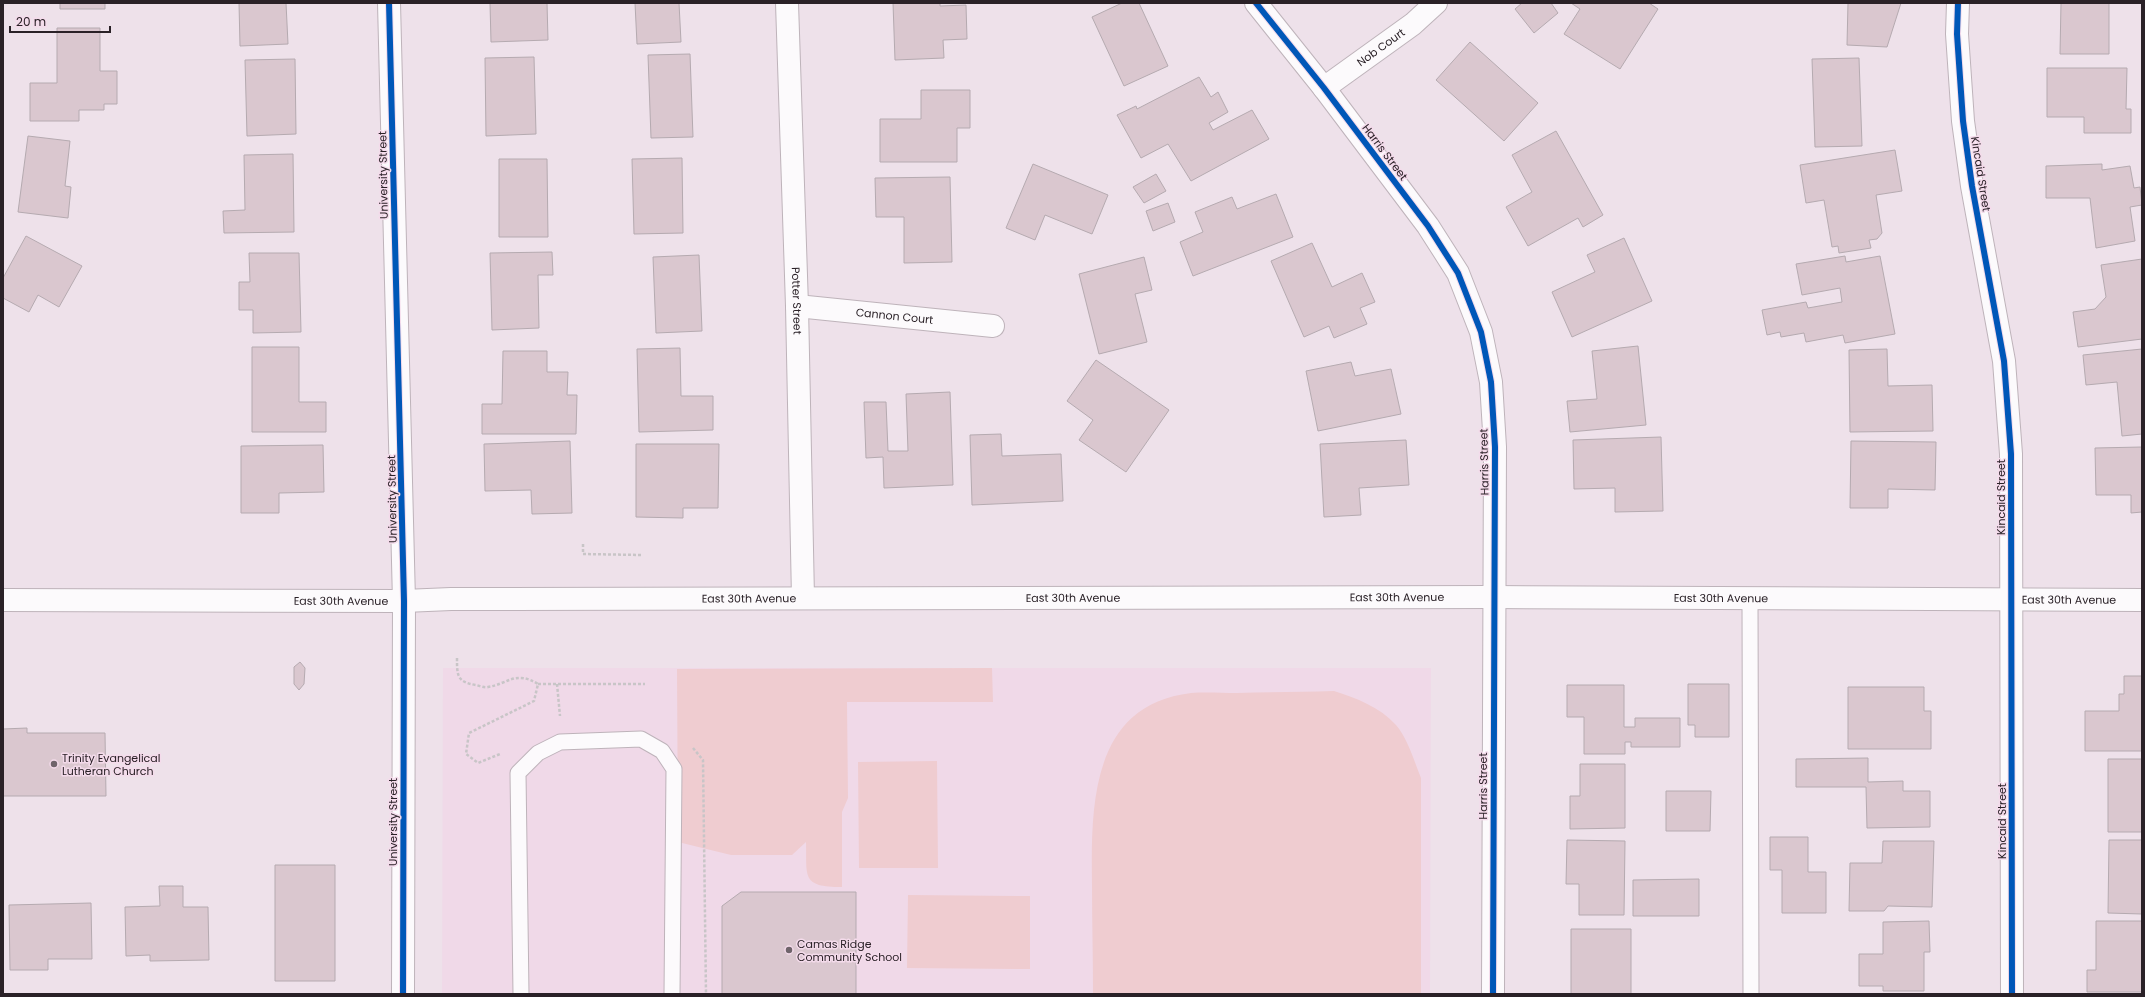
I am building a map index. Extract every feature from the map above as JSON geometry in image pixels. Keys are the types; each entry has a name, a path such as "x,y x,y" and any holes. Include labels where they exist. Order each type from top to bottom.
{"street":[{"name":"University Street","path":"389,3 404,601 403,994"},
{"name":"Potter Street","path":"787,3 797,306 803,598"},
{"name":"Harris Street","path":"1256,3 1324,88 1432,232 1458,273 1481,332 1491,382 1495,448 1493,597 1493,994"},
{"name":"Nob Court","path":"1324,88 1413,24 1436,3"},
{"name":"Kincaid Street","path":"1958,3 1957,34 1963,121 1972,186 2004,361 2011,454 2012,994"},
{"name":"Cannon Court","path":"797,306 993,326"},
{"name":"East 30th Avenue","path":"3,600 404,601 803,598 1493,597 1750,600 2142,600"}],"lane":[{"path":"1750,600 1751,994"},
{"path":"520,994 518,773 538,753 560,742 641,739 662,751 674,770 672,994"}],"path":[{"path":"583,544 583,554 643,555"},
{"path":"457,658 457,675 465,683 488,687 508,679 528,678 538,684 645,684"},
{"path":"505,752 478,763 466,754 469,733 534,701 538,684"},
{"path":"553,719 559,716"}],"shaded area":[{"path":"443,668 1431,668 1430,994 442,994"},
{"path":"992,668 993,702 847,702 848,798 842,812 842,887 819,885 809,878 806,864 806,842 792,855 731,855 678,842 677,669"},
{"path":"1334,691 1359,700 1375,708 1396,725 1407,743 1421,778 1421,994 1093,994 1093,824 1096,793 1103,764 1115,738 1133,717 1158,701 1191,693"},
{"path":"937,761 938,868 859,868 858,762"},
{"path":"908,895 1030,896 1030,969 907,968"}],"building":[{"path":"60,3 105,3 105,9 60,9"},
{"path":"239,3 286,3 288,44 240,46"},
{"path":"490,3 547,3 548,40 491,42"},
{"path":"635,3 679,3 681,42 637,44"},
{"path":"893,3 940,3 940,6 966,5 967,39 943,40 944,58 895,60"},
{"path":"1122,3 1139,3 1168,66 1124,86 1092,17"},
{"path":"1522,3 1551,3 1558,13 1534,33 1515,9"},
{"path":"1571,3 1649,3 1658,9 1620,69 1564,34 1580,9"},
{"path":"1848,3 1901,3 1887,47 1847,45"},
{"path":"2061,3 2109,3 2109,54 2060,54"},
{"path":"57,28 100,28 100,71 117,71 117,104 104,104 104,110 79,110 79,121 30,121 30,83 57,83"},
{"path":"1470,42 1538,103 1504,141 1436,80"},
{"path":"690,54 693,137 651,138 648,55"},
{"path":"534,57 536,134 486,136 485,58"},
{"path":"1859,58 1862,146 1815,147 1812,59"},
{"path":"295,59 296,134 247,136 245,60"},
{"path":"2047,68 2127,68 2126,109 2131,109 2131,133 2084,133 2084,117 2047,117"},
{"path":"1199,77 1211,97 1218,92 1228,112 1209,123 1213,130 1252,110 1269,139 1191,181 1168,144 1141,158 1117,115 1136,106 1137,109"},
{"path":"921,90 970,90 970,128 957,128 957,162 880,162 880,119 921,119"},
{"path":"1556,131 1603,215 1583,227 1578,218 1528,246 1506,207 1532,192 1512,155"},
{"path":"28,136 70,141 65,186 71,187 68,218 18,212"},
{"path":"1895,150 1902,191 1876,195 1882,233 1877,239 1869,240 1871,248 1839,253 1838,246 1832,247 1824,200 1806,203 1800,165"},
{"path":"293,154 294,232 224,233 223,211 245,210 244,155"},
{"path":"682,158 683,233 634,234 632,159"},
{"path":"499,159 547,159 548,237 499,237"},
{"path":"1033,164 1108,195 1092,234 1045,215 1035,240 1006,228"},
{"path":"2102,164 2102,170 2130,166 2134,188 2140,187 2142,205 2130,207 2135,241 2096,248 2090,198 2046,198 2046,166"},
{"path":"1156,174 1166,191 1144,203 1133,187"},
{"path":"950,177 952,262 904,263 904,217 876,217 875,178"},
{"path":"1276,194 1293,237 1193,276 1180,242 1203,232 1195,212 1232,197 1237,209"},
{"path":"1168,203 1175,222 1153,231 1146,211"},
{"path":"26,236 82,266 59,307 38,295 29,312 3,298 3,278"},
{"path":"1624,238 1652,301 1572,337 1552,292 1595,272 1587,255"},
{"path":"1312,243 1332,287 1362,273 1375,302 1360,308 1367,324 1334,338 1329,326 1304,337 1271,261"},
{"path":"552,252 553,275 538,275 539,328 492,330 490,253"},
{"path":"249,253 299,253 301,332 253,333 253,310 239,310 239,282 250,282"},
{"path":"699,255 702,331 656,333 653,257"},
{"path":"1845,256 1846,262 1880,256 1895,334 1845,343 1843,335 1806,342 1804,333 1781,337 1780,332 1767,335 1762,310 1806,302 1808,308 1842,302 1840,288 1802,295 1796,264"},
{"path":"1144,257 1152,290 1135,294 1147,342 1099,354 1079,274"},
{"path":"2142,259 2142,339 2078,347 2073,312 2095,309 2106,297 2101,265"},
{"path":"1638,346 1646,425 1570,432 1567,401 1597,399 1592,351"},
{"path":"252,347 299,347 299,402 326,402 326,432 252,432"},
{"path":"680,348 681,396 713,396 713,430 639,432 637,349"},
{"path":"1887,349 1888,386 1932,385 1933,431 1850,432 1849,350"},
{"path":"2142,349 2142,434 2122,436 2117,382 2086,385 2083,355"},
{"path":"503,351 547,351 547,372 568,372 567,395 577,395 576,434 482,434 482,404 502,404"},
{"path":"1096,360 1169,410 1126,472 1079,440 1093,420 1067,401"},
{"path":"1351,362 1355,376 1391,369 1401,414 1318,431 1306,371"},
{"path":"950,392 953,485 884,488 883,457 866,458 864,402 886,402 888,451 908,451 906,394"},
{"path":"1001,434 1002,456 1061,454 1063,501 972,505 970,435"},
{"path":"1661,437 1663,511 1615,512 1615,488 1574,489 1573,440"},
{"path":"1406,440 1409,485 1359,488 1361,515 1324,517 1320,444"},
{"path":"570,441 572,513 532,514 531,490 485,491 484,444"},
{"path":"1851,441 1936,442 1935,490 1888,489 1888,508 1850,508"},
{"path":"636,444 719,444 718,508 683,508 683,518 636,517"},
{"path":"323,445 324,492 279,493 279,513 241,513 241,446"},
{"path":"2142,447 2142,512 2131,513 2131,495 2096,495 2095,448"},
{"path":"300,662 305,668 304,684 299,690 294,684 294,667"},
{"path":"2124,676 2142,676 2142,751 2085,751 2085,711 2119,711 2119,694 2124,694"},
{"path":"1688,684 1729,684 1729,737 1695,737 1695,725 1688,725"},
{"path":"1567,685 1624,685 1624,727 1635,727 1635,718 1680,718 1680,747 1631,747 1631,742 1625,742 1625,754 1584,754 1584,717 1567,717"},
{"path":"1848,687 1924,687 1924,711 1931,711 1931,749 1848,749"},
{"name":"Trinity Evangelical Lutheran Church","path":"27,728 27,733 105,733 106,796 3,796 3,729"},
{"path":"1868,758 1868,782 1903,781 1903,791 1930,791 1930,827 1867,828 1866,787 1796,787 1796,759"},
{"path":"2108,759 2142,759 2142,832 2108,832"},
{"path":"1580,764 1625,764 1625,828 1570,829 1570,796 1580,796"},
{"path":"1666,791 1711,791 1710,831 1666,831"},
{"path":"1770,837 1808,837 1808,872 1826,872 1826,913 1782,913 1782,870 1770,870"},
{"path":"1567,840 1625,841 1624,915 1579,915 1579,884 1566,884"},
{"path":"2109,840 2142,840 2142,914 2108,913"},
{"path":"1883,841 1934,841 1932,907 1888,906 1884,911 1849,911 1850,863 1882,863"},
{"path":"275,865 335,865 335,981 275,981"},
{"path":"1699,879 1699,916 1633,916 1633,880"},
{"path":"159,886 183,886 183,907 208,907 209,960 150,961 150,955 126,956 125,907 160,906"},
{"name":"Camas Ridge Community School","path":"741,892 856,892 856,994 722,994 722,906"},
{"path":"91,903 92,959 48,959 48,970 10,970 9,905"},
{"path":"1929,921 1930,952 1924,952 1924,991 1883,991 1883,986 1859,986 1859,954 1883,954 1883,922"},
{"path":"2096,921 2142,921 2142,992 2087,992 2087,970 2096,970"},
{"path":"1571,929 1631,929 1631,994 1571,994"}],"cycle path":[{"path":"389,3 404,601 403,994"},
{"path":"1256,3 1324,88 1428,226 1458,273 1481,332 1491,382 1495,447 1493,994"},
{"path":"1958,3 1957,34 1963,121 1972,186 2004,361 2011,454 2012,994"}],"place":[{"name":"Trinity Evangelical Lutheran Church","path":"54,764"},
{"name":"Camas Ridge Community School","path":"789,950"}]}
